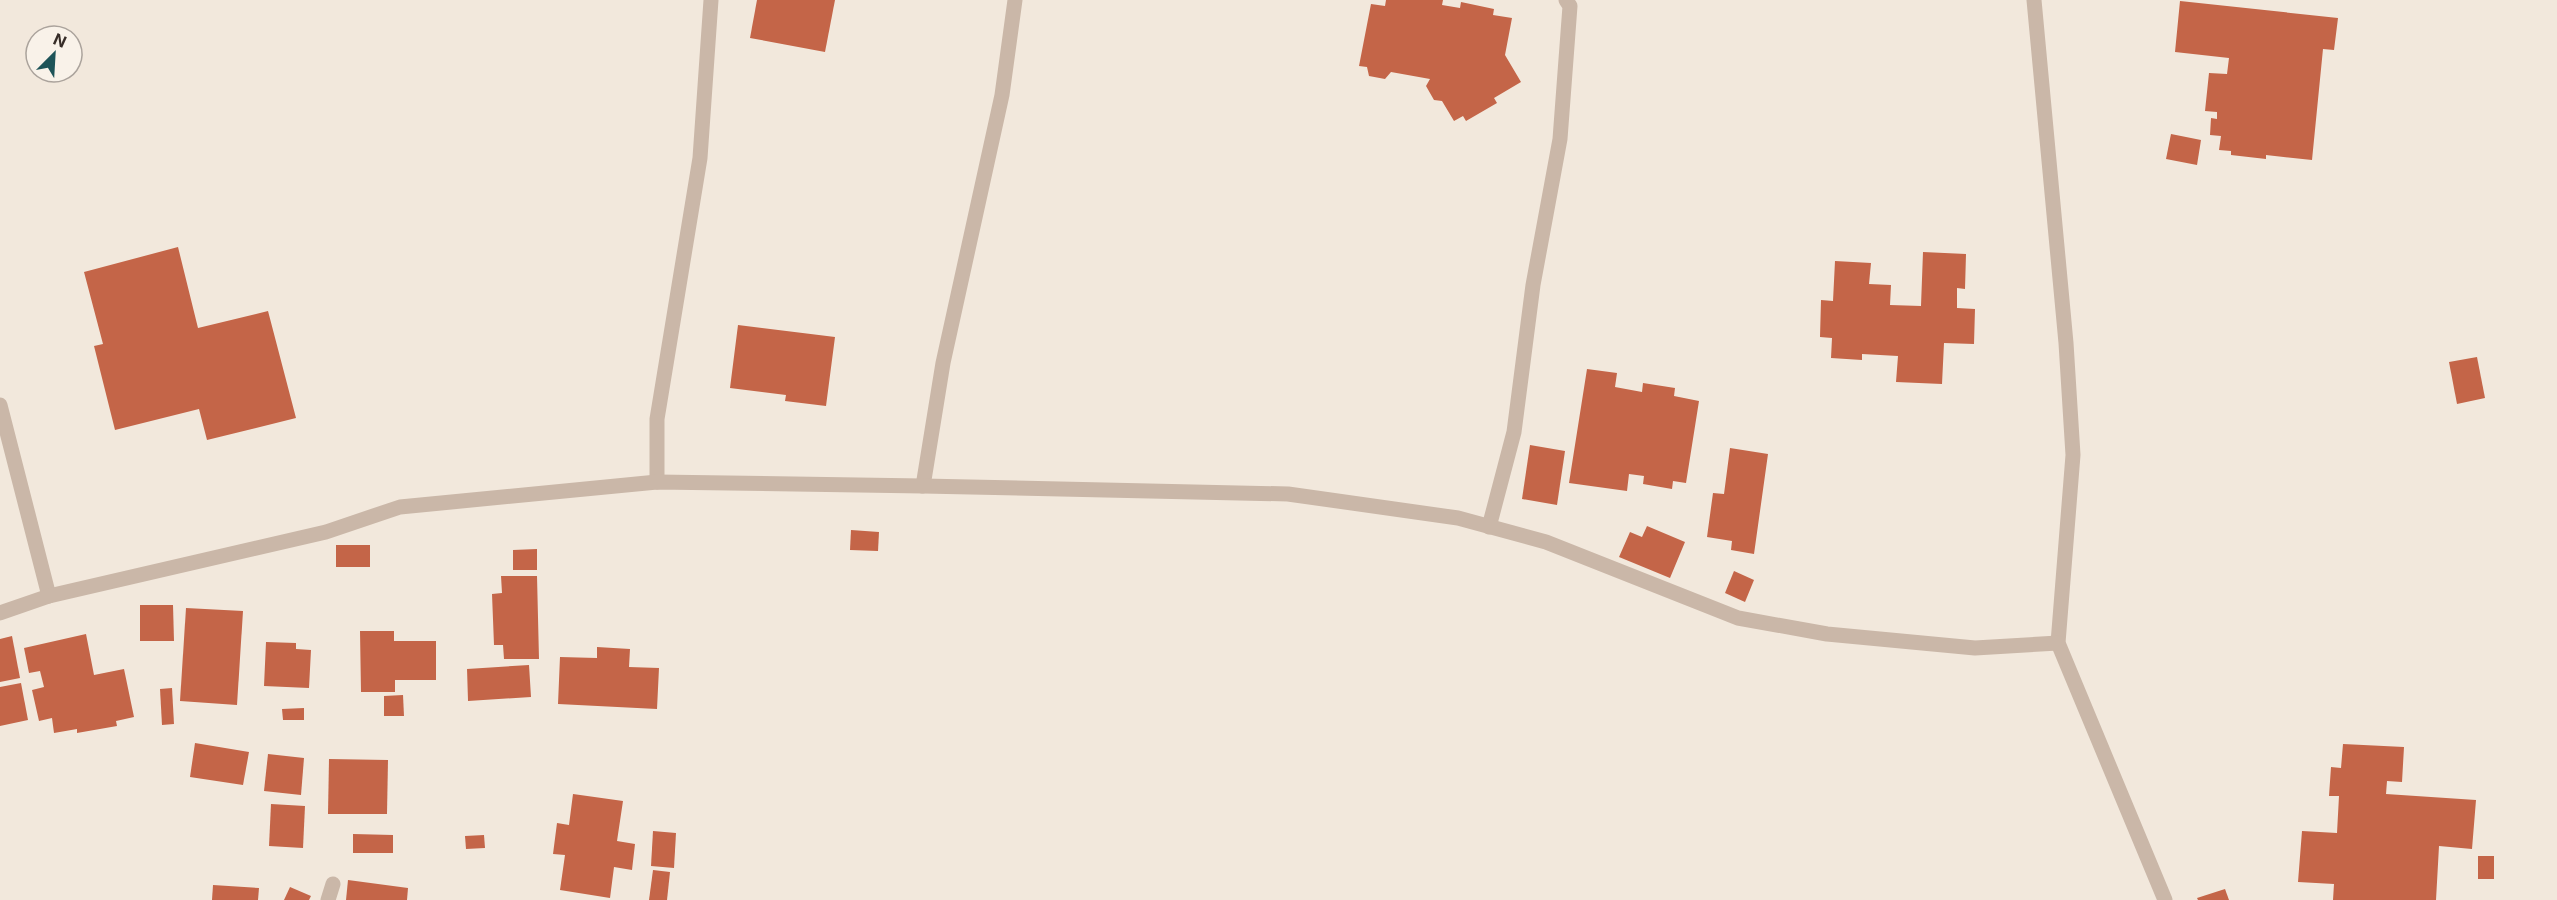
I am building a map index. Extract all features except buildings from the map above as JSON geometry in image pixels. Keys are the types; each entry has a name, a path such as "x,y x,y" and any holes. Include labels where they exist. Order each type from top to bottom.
{"street":[{"path":"657,482 657,419 700,158 711,0"},
{"path":"923,486 944,363 1002,95 1015,0"},
{"path":"1489,527 1514,432 1533,285 1560,139 1570,6 1566,0"},
{"path":"2034,0 2066,343 2073,455 2058,643 2165,900"},
{"path":"0,405 49,597"},
{"path":"0,613 49,597 326,532 400,507 657,482 1288,494 1458,518 1546,543 1738,618 1827,634 1975,648 2058,643"},
{"path":"328,900 333,884"}]}
